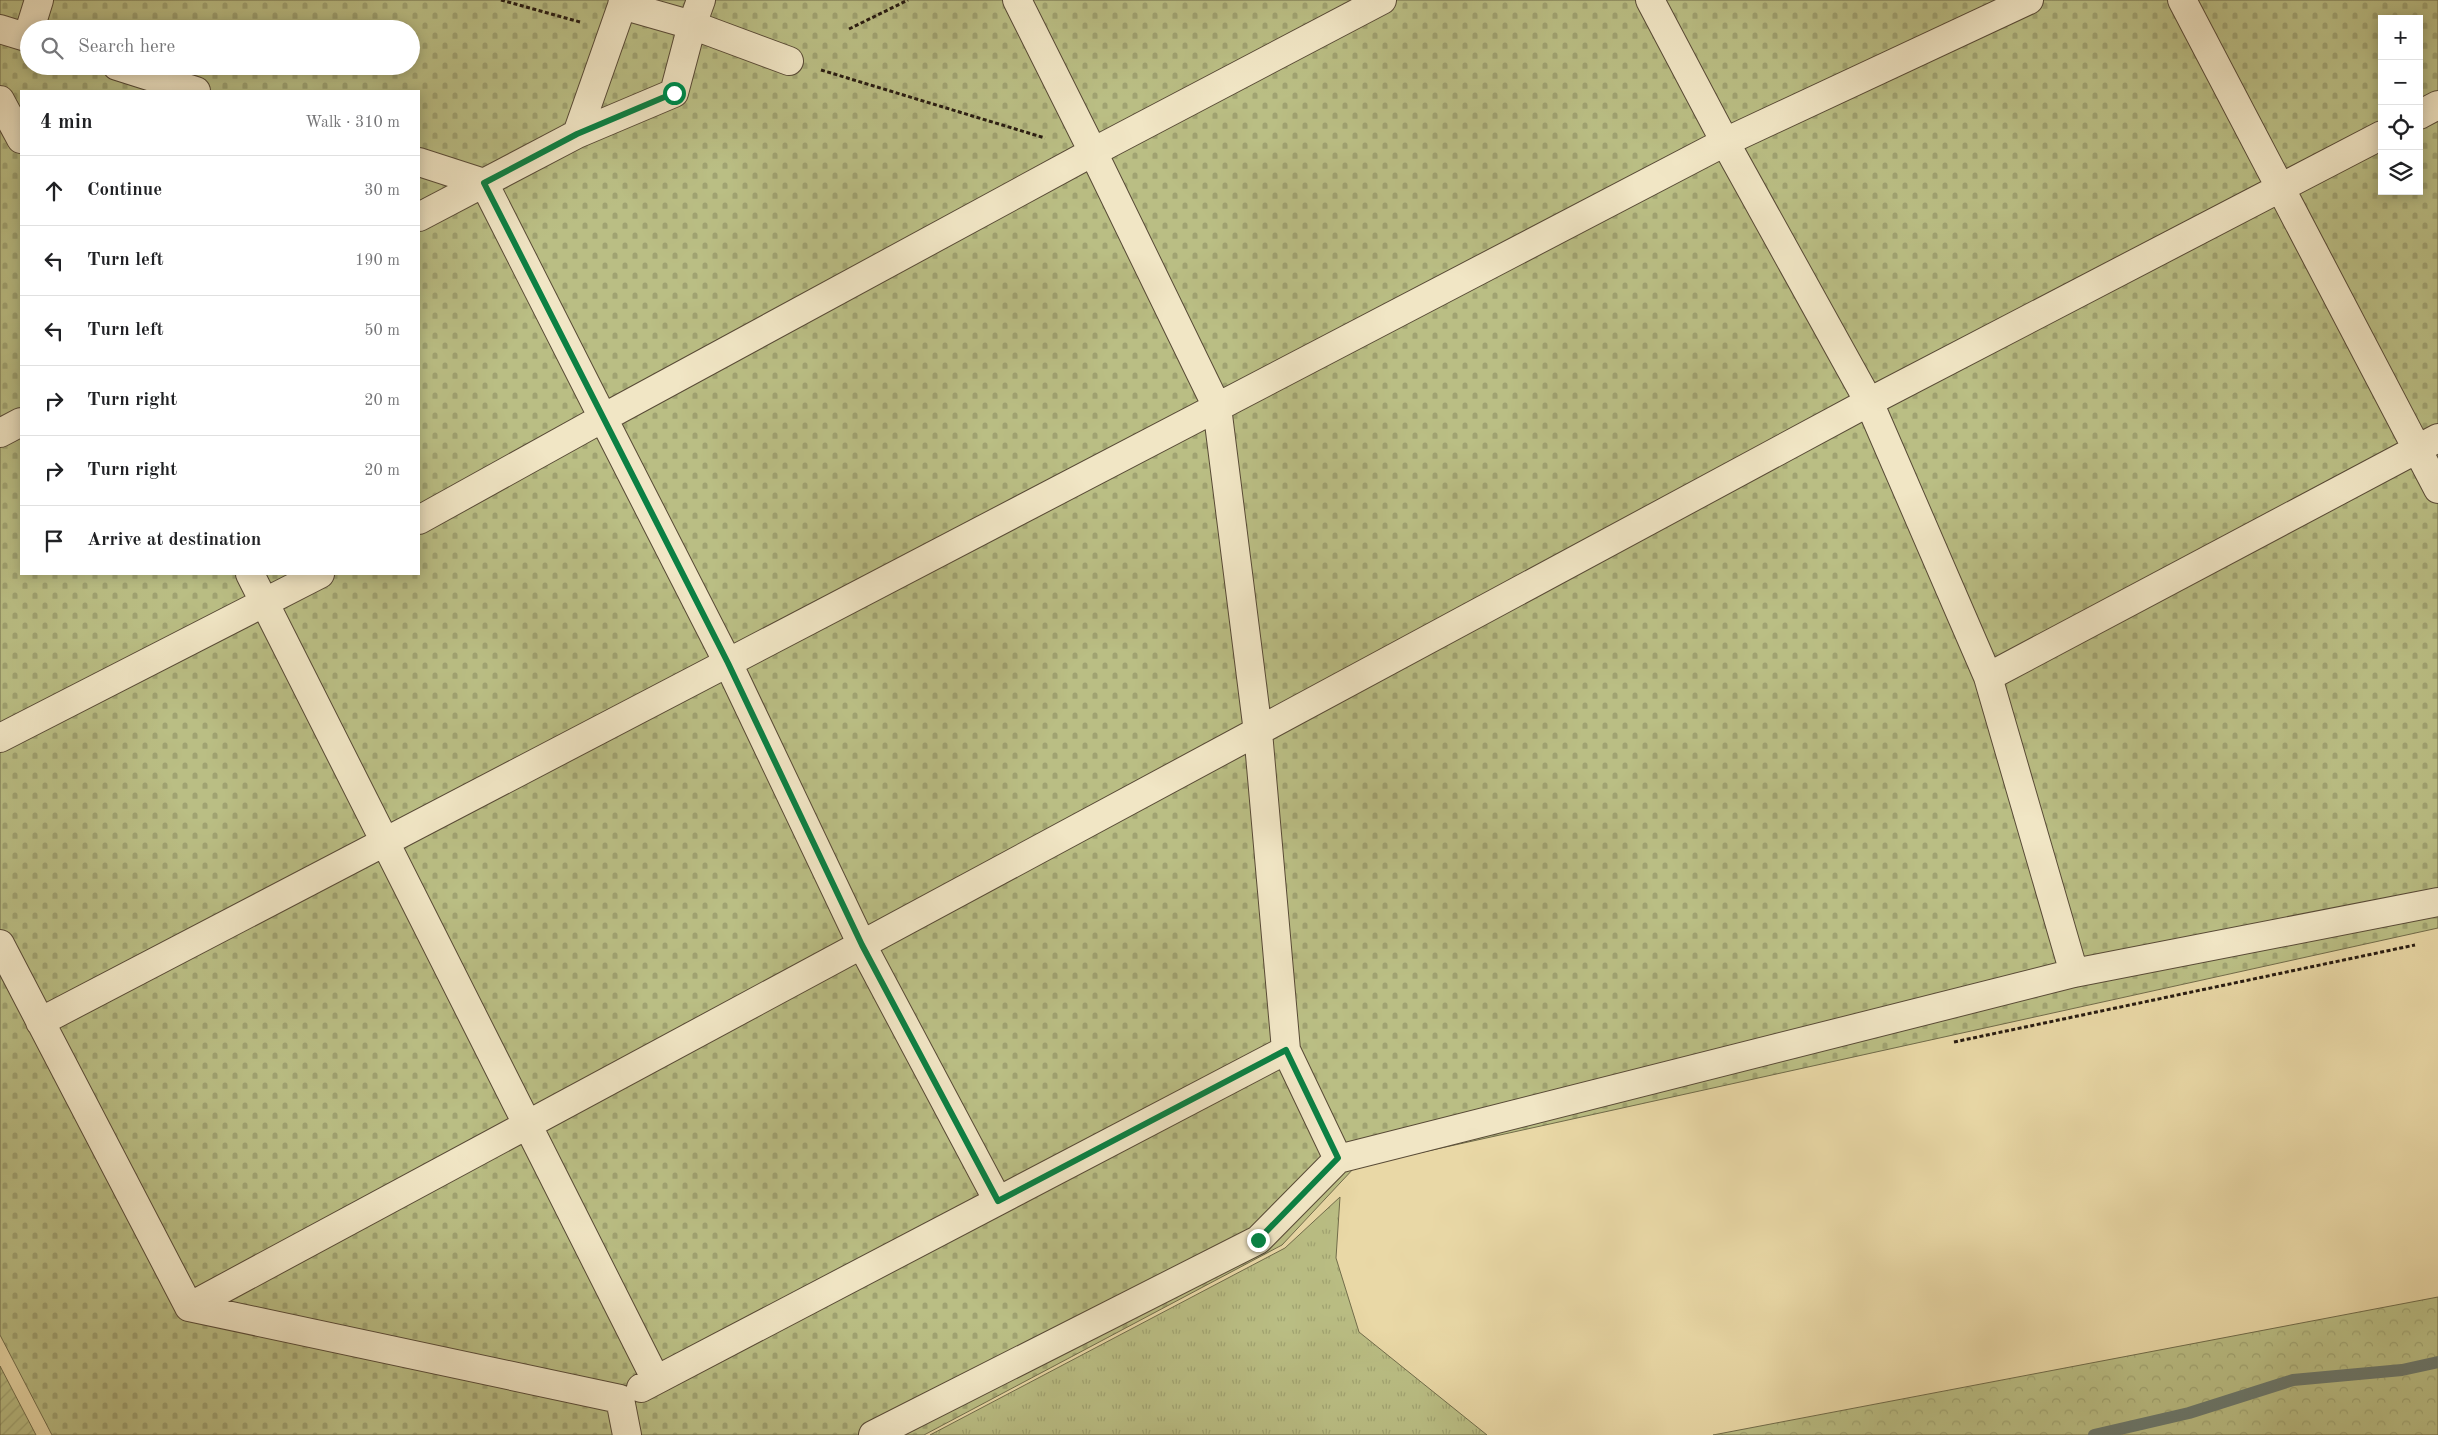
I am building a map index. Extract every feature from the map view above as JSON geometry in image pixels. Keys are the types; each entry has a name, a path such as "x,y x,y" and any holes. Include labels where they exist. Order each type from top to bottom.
{"lane":[{"path":"33,20 39,0"},
{"path":"1017,0 1217,408 1258,732 1286,1050 1338,1158"},
{"path":"420,519 1092,152 1382,0"},
{"path":"1650,0 1725,142 1869,402 1988,677 2074,974"},
{"path":"40,1022 1725,142 2029,0"},
{"path":"2182,0 2281,188 2428,443 2438,489"},
{"path":"577,134 623,2 697,12 790,61"},
{"path":"420,215 577,134 674,93 697,12"},
{"path":"0,29 20,33"},
{"path":"145,75 193,90"},
{"path":"0,100 20,137"},
{"path":"2423,113 2438,105"},
{"path":"190,1307 1869,402 2378,136"},
{"path":"420,162 484,183 728,663 862,945 998,1201"},
{"path":"0,433 20,423"},
{"path":"1988,677 2428,443"},
{"path":"251,575 656,1380"},
{"path":"0,738 266,604 318,575"},
{"path":"873,1435 1258,1240 1338,1158 2074,974 2438,902"},
{"path":"0,944 190,1307"},
{"path":"190,1307 620,1399 1286,1050"},
{"path":"620,1399 627,1435"}],"path":[{"path":"501,0 613,32"},
{"path":"849,29 908,0"},
{"path":"790,61 1092,152"}],"green space":[{"path":"0,0 2438,0 2438,928 1355,1167 1282,1245 924,1435 52,1435 0,1335"},
{"path":"1340,1197 1336,1258 1359,1332 1487,1435 930,1435 1285,1248"},
{"path":"2438,1297 2438,1435 1713,1435"},
{"path":"0,1366 36,1435 0,1435"}],"waterway":[{"path":"2094,1435 2189,1413 2293,1380 2402,1370 2438,1362"}],"route":[{"path":"674,93 577,134 484,183 728,663 862,945 998,1201 1286,1050 1338,1158 1258,1240"}]}
